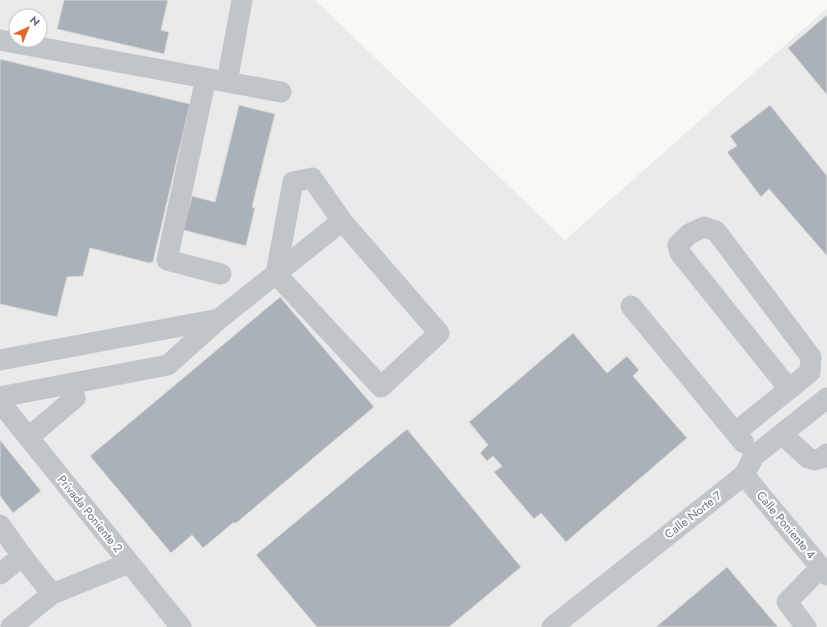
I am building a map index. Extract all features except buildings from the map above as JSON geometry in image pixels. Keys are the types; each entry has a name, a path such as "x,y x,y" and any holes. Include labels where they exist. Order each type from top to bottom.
{"street":[{"path":"226,82 242,0"},
{"path":"0,40 281,92"},
{"path":"206,78 167,260 221,274"},
{"path":"312,178 342,221 439,334 381,387 276,274 293,182 312,178"},
{"path":"0,397 168,365 220,319 342,221"},
{"path":"736,432 810,372 811,357 716,231 704,227 689,234 678,245 680,253 789,389"},
{"path":"632,306 754,456"},
{"path":"0,360 220,319"},
{"path":"28,437 75,398 72,383"},
{"name":"Calle Norte 7","path":"552,627 744,475 754,456 827,398"},
{"name":"Privada Poniente 2","path":"0,402 181,627"},
{"path":"782,434 808,458 815,460 822,458 827,454"},
{"name":"Calle Poniente 4","path":"744,475 824,571"},
{"path":"0,525 52,594"},
{"path":"0,574 22,556"},
{"path":"11,627 52,594 129,563"},
{"path":"806,627 787,602 824,571"}],"shaded area":[{"path":"0,0 315,0 565,240 827,8 827,627 0,627"}]}
